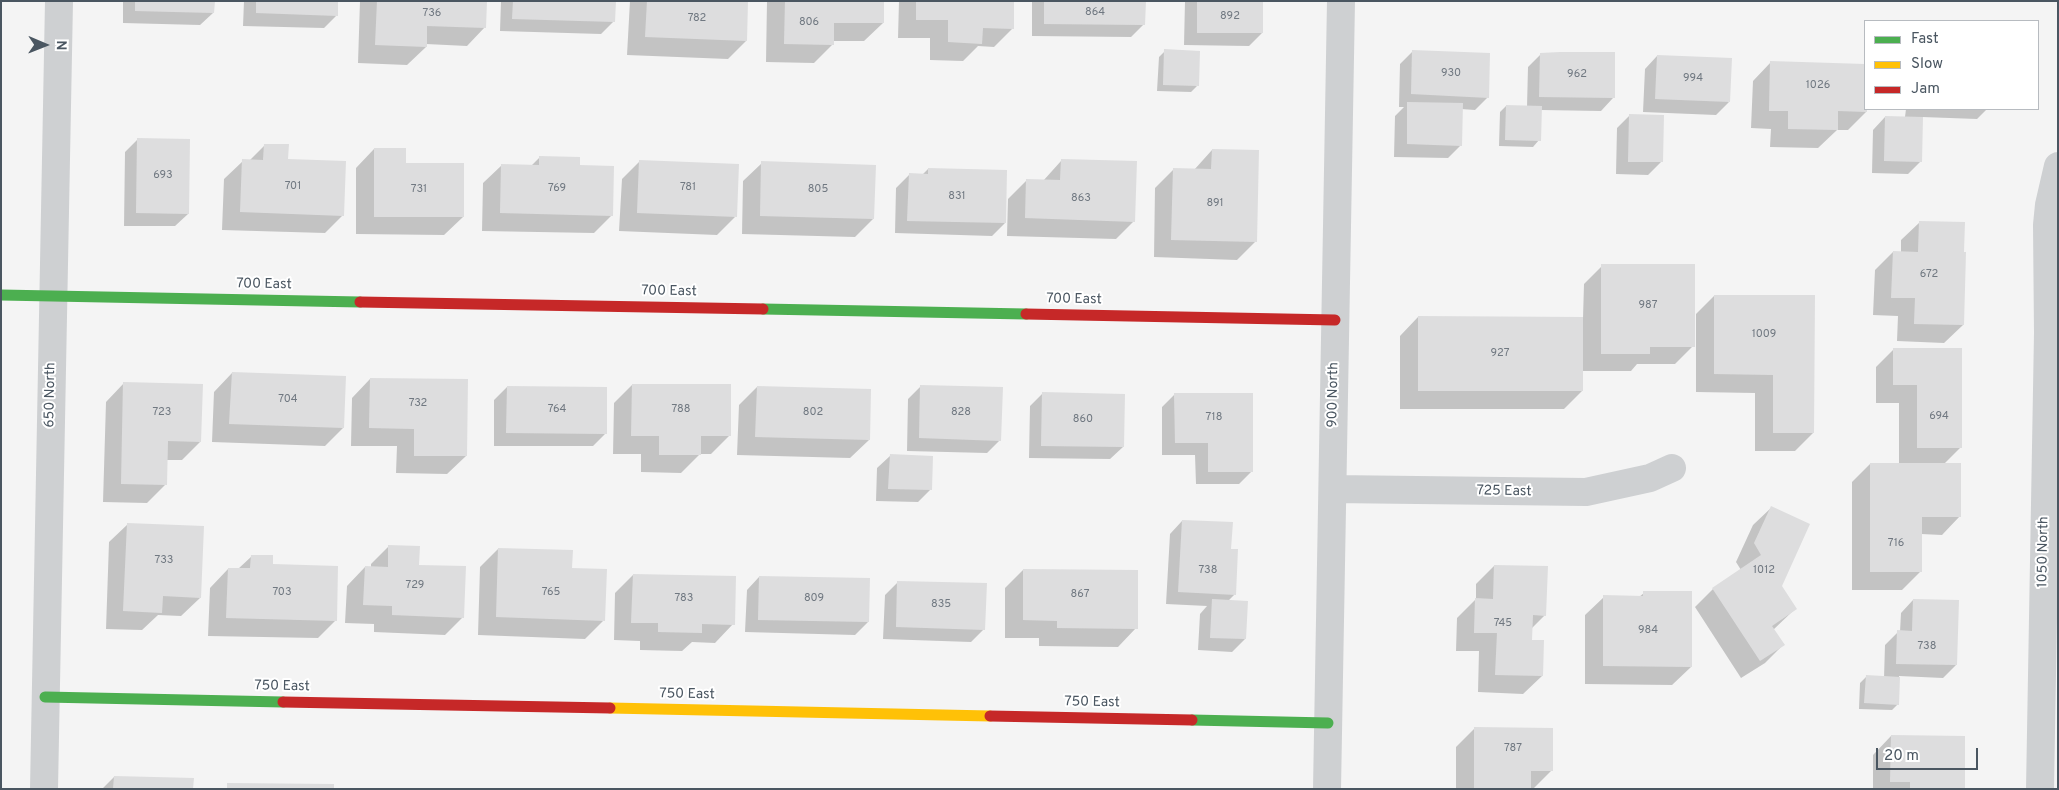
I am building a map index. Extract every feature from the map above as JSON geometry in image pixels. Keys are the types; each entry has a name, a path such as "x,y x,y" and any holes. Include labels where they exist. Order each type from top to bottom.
{"street":[{"name":"650 North","path":"44,789 59,1"},
{"name":"900 North","path":"1327,789 1341,1"},
{"name":"1050 North","path":"2040,789 2048,333 2047,225 2058,166"},
{"name":"700 East","path":"1,295 1336,320"},
{"name":"725 East","path":"1332,489 1586,492 1650,478 1672,468"},
{"name":"750 East","path":"46,697 1328,723"}],"building":[{"path":"135,1 215,1 214,13 135,11"},
{"path":"256,1 338,1 338,16 256,13"},
{"path":"377,1 487,1 486,28 427,26 427,47 375,45"},
{"path":"513,1 616,1 615,22 512,19"},
{"path":"647,1 748,1 747,41 645,37"},
{"path":"785,1 884,1 884,23 834,23 834,45 784,44"},
{"path":"916,1 1014,1 1014,29 983,28 982,44 948,42 948,20 916,20"},
{"path":"1044,1 1146,1 1145,25 1044,24"},
{"path":"1197,1 1263,1 1263,33 1197,33"},
{"path":"1164,49 1200,51 1199,86 1163,85"},
{"path":"1412,50 1490,53 1489,98 1411,94"},
{"path":"1615,52 1615,98 1539,97 1540,53"},
{"path":"1657,55 1732,58 1730,102 1655,99"},
{"path":"1770,61 1864,64 1864,110 1867,110 1867,112 1838,111 1838,130 1788,129 1788,111 1769,111"},
{"path":"1407,102 1463,103 1462,146 1407,144"},
{"path":"1506,105 1542,106 1541,141 1505,140"},
{"path":"1629,114 1664,115 1663,162 1628,162"},
{"path":"1885,116 1923,117 1922,162 1884,161"},
{"path":"137,138 190,139 189,214 136,213"},
{"path":"264,144 289,144 288,159 346,161 344,216 240,212 242,159 263,160"},
{"path":"374,148 406,148 406,163 464,163 464,217 374,217"},
{"path":"1212,149 1259,150 1257,242 1171,240 1173,168 1211,169"},
{"path":"539,156 580,157 580,165 614,166 613,216 500,213 501,164 539,165"},
{"path":"1061,159 1137,161 1135,222 1025,218 1026,179 1060,180"},
{"path":"639,160 739,164 737,217 637,213"},
{"path":"761,161 876,165 874,219 760,216"},
{"path":"928,168 1007,170 1006,223 907,221 909,173 928,174"},
{"path":"1919,221 1965,222 1964,325 1914,324 1915,298 1891,298 1893,251 1918,252"},
{"path":"1601,264 1695,264 1695,347 1650,347 1650,354 1601,354"},
{"path":"1714,295 1815,295 1814,433 1773,433 1773,375 1714,374"},
{"path":"1418,316 1583,317 1583,391 1418,391"},
{"path":"1893,348 1962,348 1962,448 1917,448 1917,385 1893,385"},
{"path":"232,372 346,376 344,428 229,424"},
{"path":"370,378 468,379 467,456 414,456 414,429 369,428"},
{"path":"123,382 203,384 201,442 168,441 167,485 121,484"},
{"path":"632,384 731,384 731,436 701,436 701,455 659,455 659,436 631,436"},
{"path":"920,385 1003,387 1001,441 919,438"},
{"path":"507,386 607,387 607,434 506,433"},
{"path":"757,386 871,389 870,440 755,437"},
{"path":"1042,392 1125,394 1124,447 1041,446"},
{"path":"1174,393 1253,393 1253,472 1208,472 1208,443 1175,443"},
{"path":"890,454 933,456 932,490 888,489"},
{"path":"1870,463 1961,463 1961,517 1922,517 1922,572 1870,572"},
{"path":"1771,506 1810,524 1782,586 1797,609 1772,626 1785,645 1760,661 1712,588 1761,555 1754,543"},
{"path":"1182,520 1233,522 1231,549 1238,549 1236,595 1178,592"},
{"path":"127,523 204,526 201,598 163,596 162,613 123,611"},
{"path":"388,545 420,546 419,565 466,566 464,618 392,615 392,606 363,605 365,566 388,567"},
{"path":"498,548 573,550 572,568 607,569 605,621 496,617"},
{"path":"251,555 273,555 273,564 338,566 337,621 226,618 228,568 250,568"},
{"path":"1494,565 1548,566 1546,616 1533,615 1532,640 1544,640 1543,676 1495,675 1497,633 1474,633 1475,598 1493,599"},
{"path":"1023,569 1138,570 1138,629 1057,628 1057,621 1023,620"},
{"path":"633,574 736,576 735,625 702,624 702,633 658,632 658,623 631,623"},
{"path":"759,576 870,578 869,622 758,620"},
{"path":"897,581 987,583 985,630 896,627"},
{"path":"1643,591 1692,591 1692,667 1603,666 1603,595 1643,596"},
{"path":"1212,599 1248,601 1246,639 1210,638"},
{"path":"1913,599 1959,600 1957,665 1896,664 1897,630 1912,631"},
{"path":"1866,675 1900,677 1899,705 1864,703"},
{"path":"1474,727 1553,728 1553,771 1531,771 1531,789 1474,789"},
{"path":"1891,735 1965,736 1965,789 1910,789 1910,782 1890,782"},
{"path":"114,776 194,778 193,789 113,789"},
{"path":"227,783 334,784 334,789 227,789"}],"traffic: fast":[{"path":"1,295 360,302"},
{"path":"763,309 1026,314"},
{"path":"45,697 283,702"},
{"path":"1192,720 1328,723"}],"traffic: slow":[{"path":"610,708 990,716"}],"traffic: jam":[{"path":"360,302 763,309"},
{"path":"1026,314 1335,320"},
{"path":"283,702 610,708"},
{"path":"990,716 1192,720"}]}
